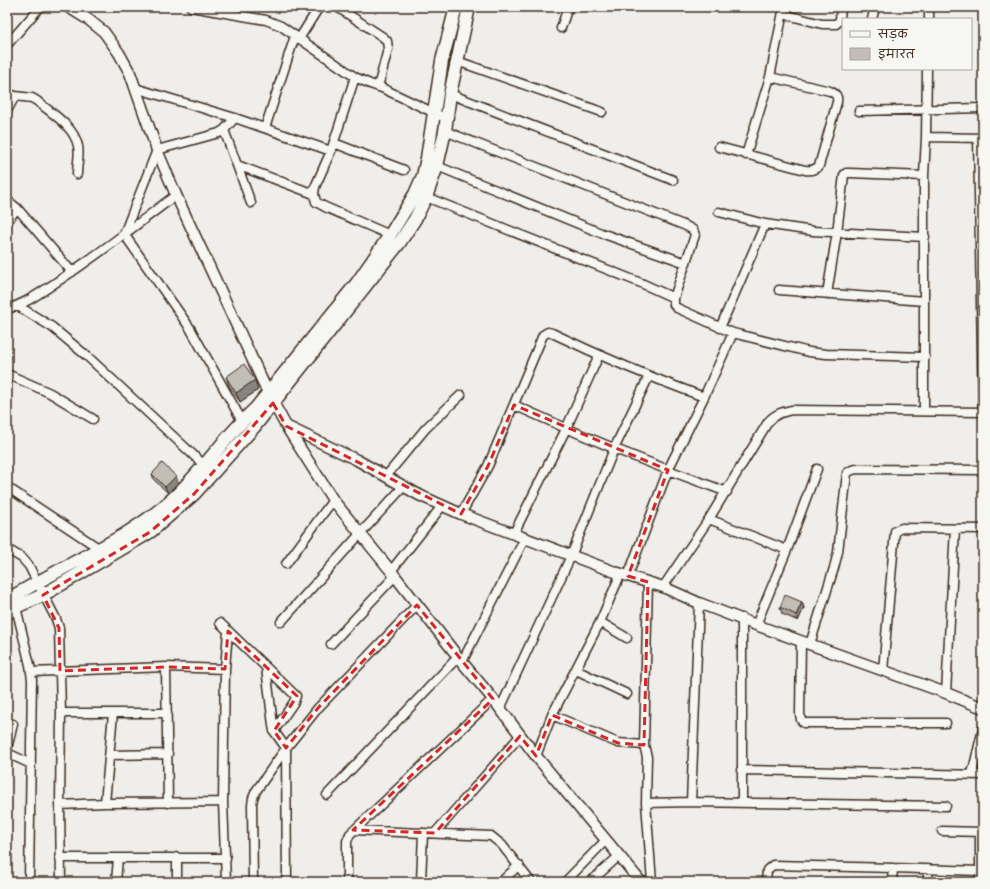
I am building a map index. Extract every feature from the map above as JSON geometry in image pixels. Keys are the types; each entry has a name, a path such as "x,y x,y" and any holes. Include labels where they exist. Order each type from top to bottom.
{"main road":[{"path":"10,607 43,595 150,532 194,494 254,427 270,398 356,283 390,235 415,194 423,176 428,158 442,61 456,7"},
{"path":"10,607 37,582 100,549 137,526 169,502 204,465 242,421 270,398 400,242 415,219 426,197 437,166 445,131 450,94 469,7"}],"street":[{"path":"7,45 40,7"},
{"path":"68,7 90,20 104,32 119,53 130,73 157,150 176,195 270,398 333,500 393,573 460,660 493,699 536,756 641,882"},
{"path":"191,7 266,20 281,26 355,76 447,119"},
{"path":"265,128 297,38 319,7"},
{"path":"337,7 387,41 388,49 378,86"},
{"path":"561,28 568,7"},
{"path":"746,155 770,77 783,10 822,24 836,24 840,20 841,7"},
{"path":"872,18 875,7"},
{"path":"929,7 929,18"},
{"path":"457,61 602,112"},
{"path":"924,411 924,176 927,70"},
{"path":"355,76 334,143 315,187 314,194 316,202 325,207 390,235"},
{"path":"719,147 810,171 819,166 837,102 836,94 830,91 770,77"},
{"path":"135,88 234,118 331,151"},
{"path":"7,93 15,96 32,98 65,125 74,135 78,146 77,174"},
{"path":"450,94 673,180"},
{"path":"7,111 15,96"},
{"path":"859,111 983,108"},
{"path":"157,150 224,130 234,118"},
{"path":"224,130 251,203"},
{"path":"445,131 693,230 695,235 674,298 674,306 677,308 733,333 809,352 826,354 925,357"},
{"path":"663,587 710,519 768,422 774,416 782,412 792,410 983,412 981,138 926,137"},
{"path":"334,143 404,170"},
{"path":"124,234 157,150"},
{"path":"237,165 314,194"},
{"path":"437,166 601,233 686,263"},
{"path":"827,294 844,175 846,173 924,176"},
{"path":"7,309 18,306 72,272 176,195"},
{"path":"426,197 640,282 674,298"},
{"path":"7,200 17,208 72,272"},
{"path":"7,222 17,208"},
{"path":"718,212 765,224 813,231 925,237"},
{"path":"720,328 765,224"},
{"path":"124,234 190,328 242,421"},
{"path":"780,290 924,300"},
{"path":"18,306 52,327 88,357 204,465"},
{"path":"461,514 488,466 543,334 548,332 552,333 599,355 704,397"},
{"path":"536,756 552,715 625,574 668,470 704,397 733,333"},
{"path":"514,533 566,429 599,355"},
{"path":"7,374 50,393 93,419"},
{"path":"500,709 570,556 614,449 649,376"},
{"path":"387,476 426,428 461,395"},
{"path":"514,405 614,449 727,492"},
{"path":"286,426 387,476 442,506 461,514 514,533 570,556 663,587 756,625 946,693 983,708"},
{"path":"756,625 788,550 817,469"},
{"path":"946,723 804,723 801,720 800,714 806,643 834,568 838,552 847,474 852,470 857,469 983,470"},
{"path":"281,622 404,486"},
{"path":"7,487 100,549"},
{"path":"286,564 333,500"},
{"path":"331,644 393,573 442,506"},
{"path":"710,519 788,550"},
{"path":"883,671 895,531 902,528 983,529"},
{"path":"946,693 955,529"},
{"path":"327,795 460,660 525,538"},
{"path":"7,549 22,558 29,566 56,619 59,628 61,713 61,882"},
{"path":"648,582 644,745 647,757 646,803 652,882"},
{"path":"691,802 699,603"},
{"path":"253,882 253,798 256,791 286,748 318,708 417,605"},
{"path":"10,607 31,672 33,699 29,882"},
{"path":"742,618 742,803"},
{"path":"600,622 627,638"},
{"path":"220,623 296,696 294,702 274,731"},
{"path":"226,882 223,802 225,669 228,631"},
{"path":"31,672 166,667 225,669"},
{"path":"166,667 168,713 168,803"},
{"path":"266,668 274,731 286,748 287,882"},
{"path":"576,670 627,694"},
{"path":"347,882 348,841 353,830 493,699"},
{"path":"61,713 168,713"},
{"path":"105,803 113,713"},
{"path":"552,715 611,741 644,745"},
{"path":"7,749 14,724"},
{"path":"972,774 983,729"},
{"path":"435,833 520,736"},
{"path":"7,753 31,764"},
{"path":"110,755 168,754"},
{"path":"741,770 983,775"},
{"path":"60,805 223,802"},
{"path":"646,803 691,802 946,806"},
{"path":"353,830 491,836 502,845 530,881"},
{"path":"942,831 982,832 979,871 980,882"},
{"path":"422,882 423,833"},
{"path":"565,882 606,840"},
{"path":"590,882 619,856"},
{"path":"177,857 177,882"},
{"path":"60,858 226,858"},
{"path":"116,882 118,858"},
{"path":"501,882 519,865"},
{"path":"766,882 767,870 773,866 979,871"},
{"path":"892,882 893,868"},
{"path":"928,869 928,882"}],"highlighted area":[{"path":"273,403 286,426 461,514 488,466 514,405 668,470 628,576 648,582 644,745 618,743 552,715 536,756 520,736 435,833 353,830 493,699 417,605 318,708 286,748 274,731 297,696 228,631 225,669 166,667 60,671 59,628 43,595 150,532 194,494"}],"building":[{"path":"244,364 255,380 236,393 226,377"},
{"path":"162,463 176,476 165,487 152,474"},
{"path":"785,595 802,602 796,615 780,607"}]}
